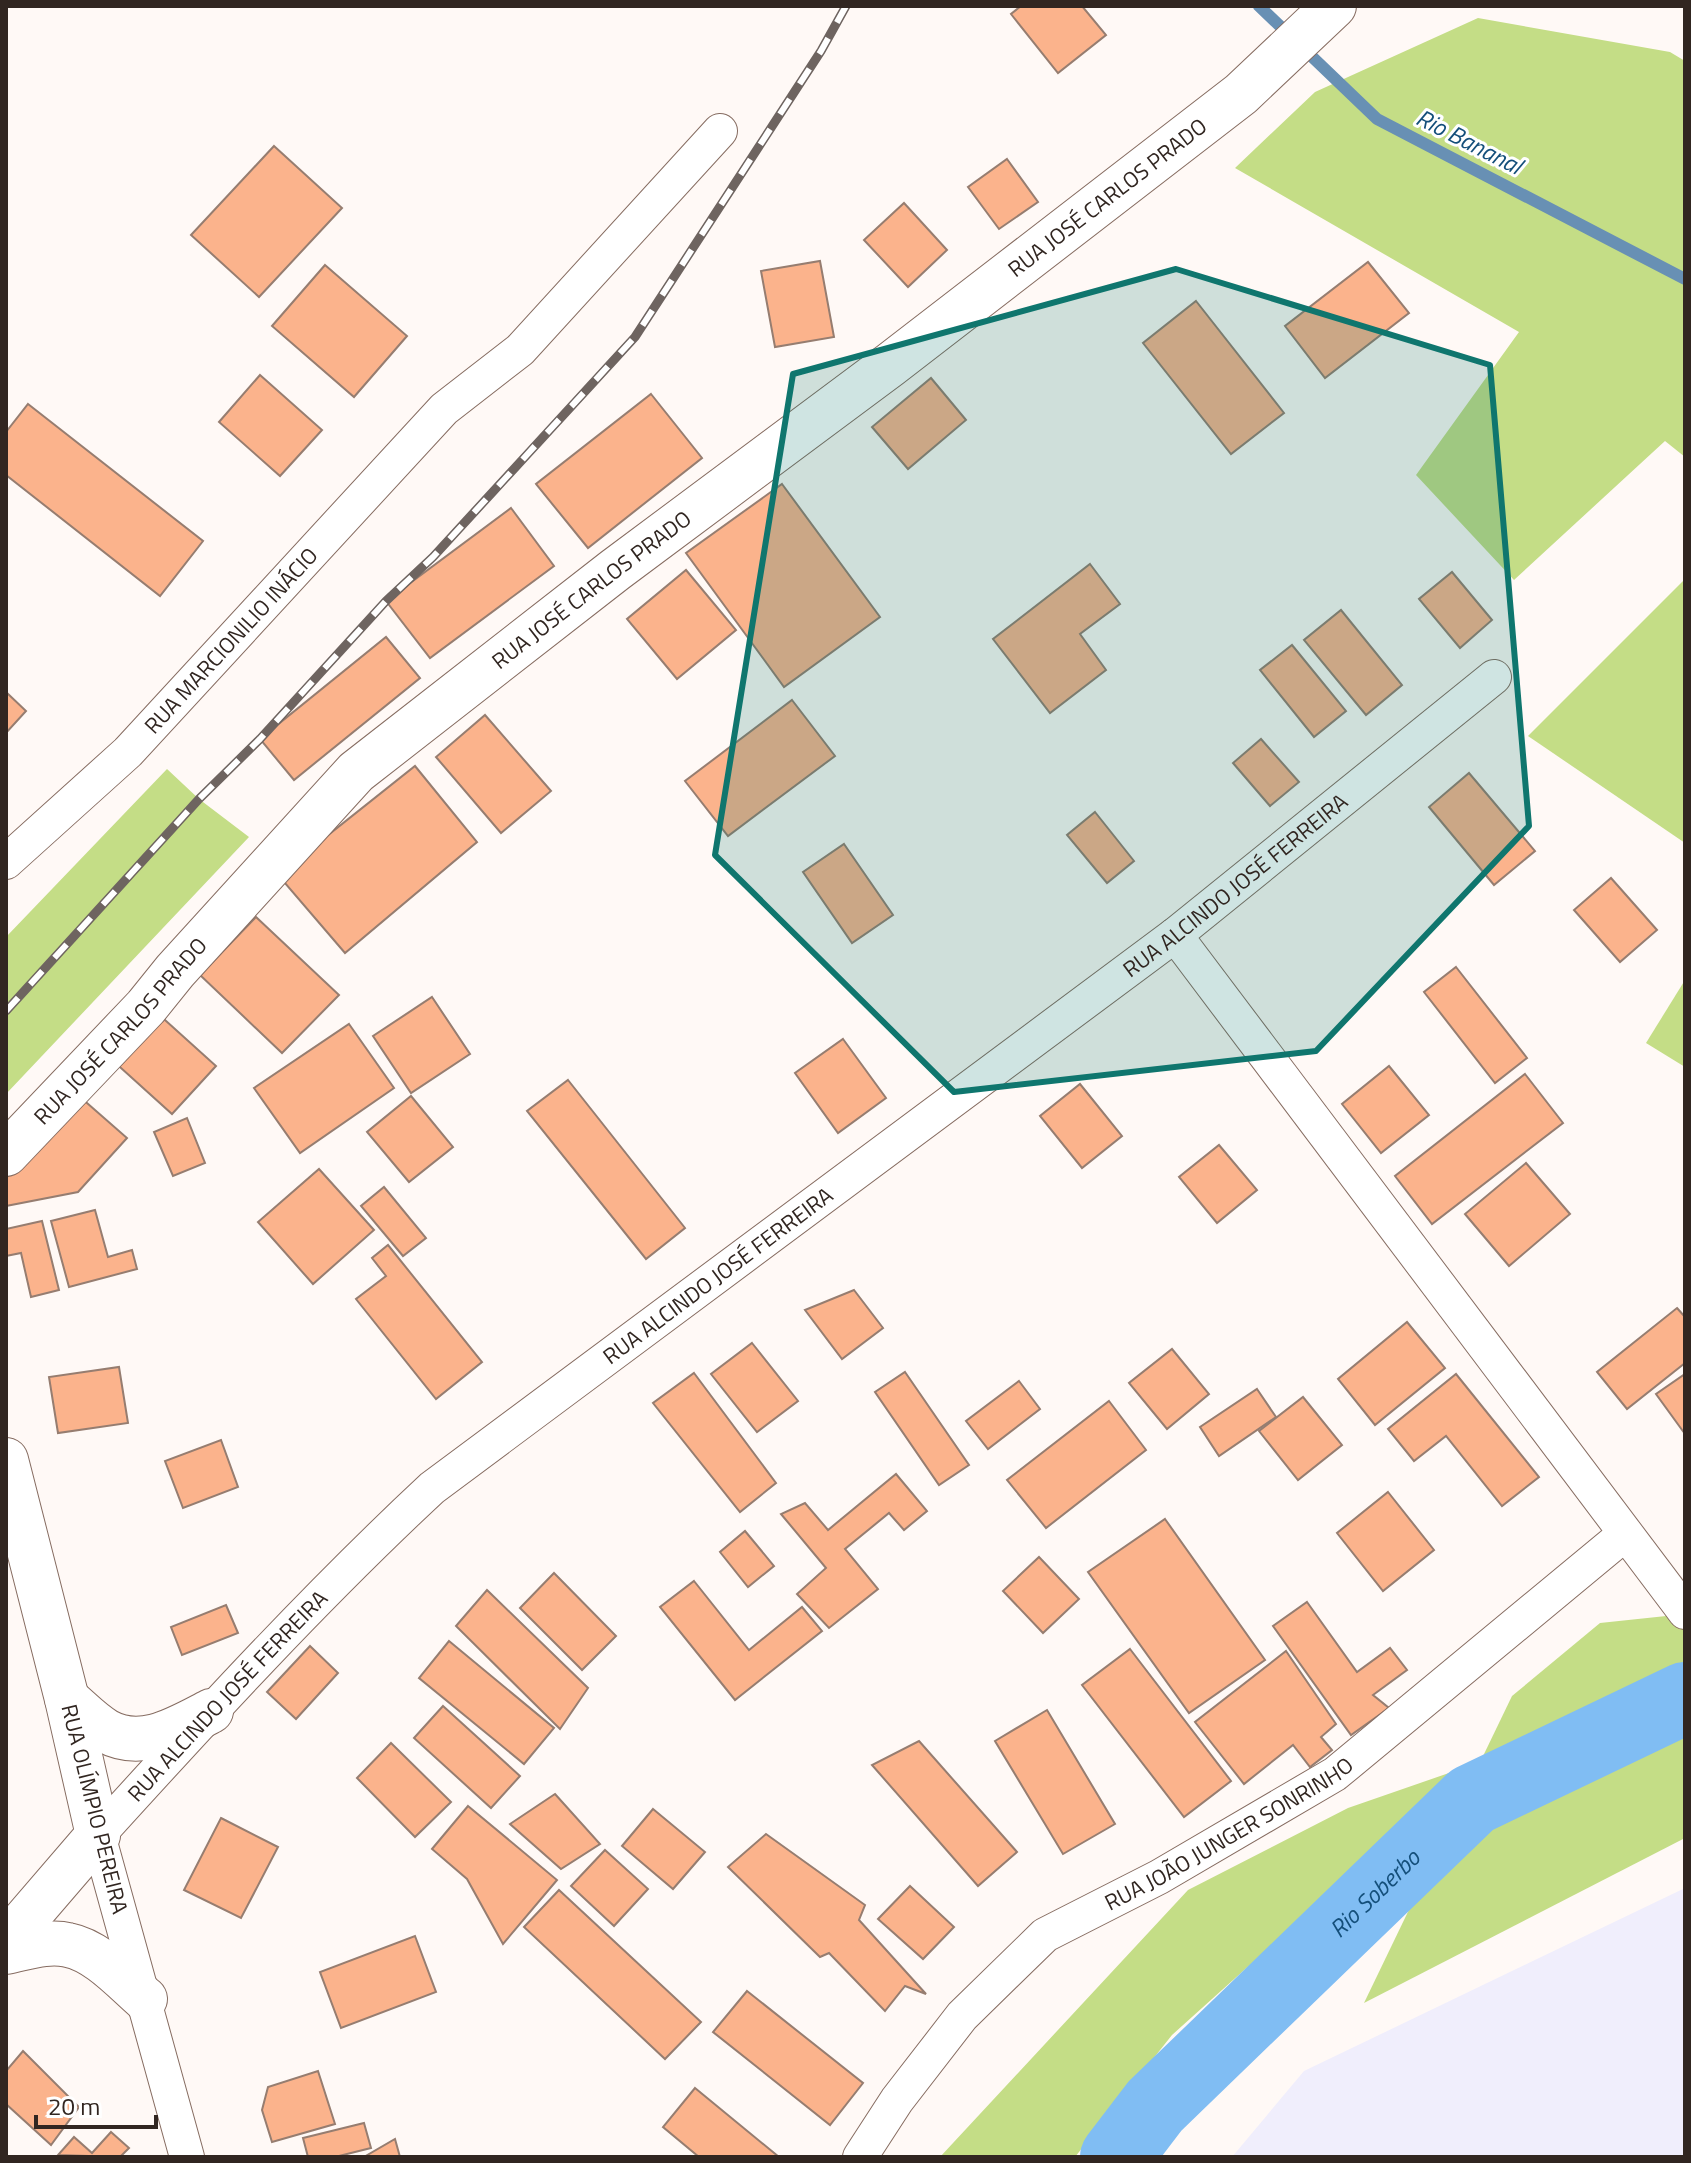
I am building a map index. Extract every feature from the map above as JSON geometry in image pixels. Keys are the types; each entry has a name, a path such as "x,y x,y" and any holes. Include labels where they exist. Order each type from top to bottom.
{"main road":[{"name":"RUA JOSÉ CARLOS PRADO","path":"6,1154 146,1007 356,772 615,570 890,365 1241,94 1334,6"},
{"name":"RUA OLÍMPIO PEREIRA","path":"6,1460 98,1835"},
{"path":"67,1699 106,1731 139,1741 169,1732 211,1711"},
{"name":"RUA ALCINDO JOSÉ FERREIRA","path":"6,1942 98,1835"},
{"path":"6,1952 41,1944 69,1945 101,1961 145,1999"}],"street":[{"name":"RUA MARCIONILIO INÁCIO","path":"6,862 128,752 444,409 520,350 720,131"},
{"name":"RUA ALCINDO JOSÉ FERREIRA","path":"98,1835 211,1711 369,1547 432,1488 1175,935 1494,677"},
{"path":"1175,935 1685,1612"},
{"name":"RUA JOÃO JUNGER SONRINHO","path":"860,2157 897,2100 962,2016 1045,1935 1159,1877 1335,1774 1625,1534"},
{"name":"RUA OLÍMPIO PEREIRA","path":"98,1835 187,2157"}],"highlighted area":[{"path":"1176,269 1490,365 1529,826 1316,1051 954,1092 715,855 793,374"}],"shaded area":[{"path":"1685,1888 1685,2157 1232,2157 1304,2071"}],"green space":[{"path":"1478,18 1670,52 1685,61 1685,457 1665,441 1514,580 1416,475 1519,332 1235,168 1315,92"},
{"path":"1685,579 1685,843 1528,736"},
{"path":"167,769 199,799 249,837 6,1094 6,937"},
{"path":"1685,980 1685,1067 1646,1043"},
{"path":"1685,1614 1685,1838 1364,2003 1512,1696 1600,1623"},
{"path":"1472,1765 1172,2035 1075,2157 940,2157 1188,1890 1348,1808"}],"building":[{"path":"1021,6 1082,6 1106,35 1058,73 1011,14"},
{"path":"274,146 342,208 259,297 191,235"},
{"path":"1007,159 1038,202 999,229 968,187"},
{"path":"904,203 947,250 908,287 864,240"},
{"path":"820,261 834,337 775,347 761,271"},
{"path":"1368,262 1409,313 1325,378 1285,326"},
{"path":"325,265 407,336 354,397 272,326"},
{"path":"1196,301 1284,413 1231,454 1143,343"},
{"path":"260,375 322,430 280,476 219,422"},
{"path":"931,378 966,420 908,469 872,427"},
{"path":"651,394 702,458 588,548 536,484"},
{"path":"28,404 203,541 160,596 6,475 6,432"},
{"path":"782,484 880,617 784,687 686,553"},
{"path":"511,508 554,566 430,658 386,601"},
{"path":"1090,564 1120,604 1080,634 1106,670 1050,713 993,639"},
{"path":"686,570 736,630 677,679 627,619"},
{"path":"1452,572 1492,620 1460,648 1419,599"},
{"path":"1341,610 1402,685 1366,715 1304,640"},
{"path":"386,637 420,678 294,780 260,739"},
{"path":"1292,645 1346,711 1314,737 1260,670"},
{"path":"6,692 26,711 6,733"},
{"path":"792,700 835,756 728,836 685,781"},
{"path":"485,715 551,791 501,833 436,757"},
{"path":"1261,739 1299,782 1270,806 1233,763"},
{"path":"415,766 477,842 345,953 278,875"},
{"path":"1469,773 1535,851 1494,885 1429,807"},
{"path":"1095,812 1134,861 1107,883 1067,835"},
{"path":"844,844 893,915 852,943 803,872"},
{"path":"1611,878 1657,930 1620,962 1574,910"},
{"path":"256,917 339,995 282,1053 200,975"},
{"path":"1456,967 1527,1058 1495,1083 1424,992"},
{"path":"432,997 470,1054 411,1093 373,1036"},
{"path":"155,1011 216,1066 172,1114 111,1059"},
{"path":"349,1024 394,1088 300,1153 254,1088"},
{"path":"843,1039 886,1098 838,1133 795,1073"},
{"path":"1389,1066 1429,1115 1381,1153 1342,1104"},
{"path":"1525,1074 1563,1123 1432,1224 1395,1176"},
{"path":"568,1080 685,1228 646,1259 527,1111"},
{"path":"1080,1084 1122,1136 1082,1168 1040,1116"},
{"path":"79,1096 127,1138 78,1192 6,1206 6,1178"},
{"path":"411,1096 453,1147 409,1182 367,1132"},
{"path":"187,1118 205,1163 173,1176 154,1132"},
{"path":"1219,1145 1257,1190 1217,1223 1179,1177"},
{"path":"1526,1163 1570,1214 1509,1266 1465,1214"},
{"path":"319,1169 374,1230 313,1284 258,1222"},
{"path":"384,1187 426,1238 403,1256 361,1206"},
{"path":"95,1210 108,1257 132,1250 137,1269 69,1287 51,1221"},
{"path":"42,1221 59,1290 31,1297 21,1253 6,1256 6,1229"},
{"path":"388,1245 482,1362 436,1399 356,1299 386,1276 372,1258"},
{"path":"854,1290 883,1328 842,1359 805,1310"},
{"path":"1677,1308 1685,1317 1685,1363 1627,1409 1597,1372"},
{"path":"1407,1322 1445,1368 1375,1425 1338,1379"},
{"path":"752,1343 798,1401 757,1432 711,1374"},
{"path":"1172,1349 1209,1394 1167,1429 1129,1383"},
{"path":"119,1367 128,1423 58,1433 49,1377"},
{"path":"905,1372 969,1465 939,1485 875,1392"},
{"path":"694,1373 776,1483 740,1512 653,1403"},
{"path":"1456,1374 1539,1477 1502,1506 1446,1436 1414,1461 1388,1429"},
{"path":"1685,1374 1685,1434 1656,1394"},
{"path":"1019,1381 1040,1409 988,1449 966,1421"},
{"path":"1257,1389 1276,1417 1219,1456 1200,1427"},
{"path":"1303,1397 1342,1445 1298,1480 1259,1431"},
{"path":"1109,1401 1146,1450 1046,1528 1007,1480"},
{"path":"221,1440 238,1487 183,1508 165,1461"},
{"path":"896,1474 927,1511 904,1530 889,1513 845,1549 878,1589 829,1628 797,1594 826,1568 781,1514 805,1503 828,1530"},
{"path":"1388,1492 1434,1550 1383,1591 1337,1533"},
{"path":"1165,1519 1265,1660 1189,1713 1088,1572"},
{"path":"745,1531 774,1566 748,1587 720,1552"},
{"path":"1039,1557 1079,1599 1043,1633 1003,1591"},
{"path":"554,1573 616,1636 582,1670 520,1608"},
{"path":"694,1581 749,1650 802,1607 822,1631 735,1700 660,1607"},
{"path":"487,1590 588,1688 560,1729 456,1626"},
{"path":"1307,1602 1357,1672 1390,1648 1407,1670 1373,1695 1389,1708 1351,1735 1273,1626"},
{"path":"226,1605 238,1633 182,1655 171,1627"},
{"path":"449,1641 554,1728 524,1764 419,1678"},
{"path":"310,1646 338,1673 296,1719 267,1692"},
{"path":"1130,1649 1231,1781 1184,1817 1082,1685"},
{"path":"1286,1651 1336,1724 1321,1737 1332,1750 1310,1767 1293,1745 1244,1784 1195,1722"},
{"path":"443,1706 520,1776 491,1808 414,1738"},
{"path":"1047,1710 1115,1824 1063,1854 995,1741"},
{"path":"919,1741 1017,1852 978,1886 872,1765"},
{"path":"391,1743 451,1802 415,1837 357,1778"},
{"path":"555,1794 600,1844 561,1869 510,1824"},
{"path":"468,1806 557,1880 503,1944 467,1879 432,1849"},
{"path":"653,1809 705,1852 673,1889 622,1846"},
{"path":"221,1818 278,1847 241,1918 184,1890"},
{"path":"766,1834 865,1905 859,1920 926,1994 905,1986 885,2011 829,1953 820,1957 728,1867"},
{"path":"605,1850 648,1889 614,1926 571,1886"},
{"path":"910,1886 954,1927 923,1959 878,1919"},
{"path":"559,1890 701,2022 665,2059 524,1927"},
{"path":"415,1936 436,1992 341,2028 320,1972"},
{"path":"747,1991 863,2083 830,2125 713,2032"},
{"path":"23,2051 79,2107 51,2145 6,2104 6,2071"},
{"path":"318,2071 335,2124 272,2142 262,2110 268,2087"},
{"path":"695,2088 779,2157 699,2157 663,2127"},
{"path":"364,2123 371,2148 335,2157 308,2157 303,2138"},
{"path":"111,2132 129,2148 120,2157 58,2155 74,2137 92,2153"},
{"path":"395,2139 400,2157 364,2157"}],"waterway":[{"name":"Rio Bananal","path":"1259,6 1377,119 1685,279"},
{"name":"Rio Soberbo","path":"1116,2157 1155,2106 1472,1800 1685,1698"}],"railway":[{"path":"6,1011 199,799 260,739 386,601 433,557 635,337 821,51 846,6"}]}
